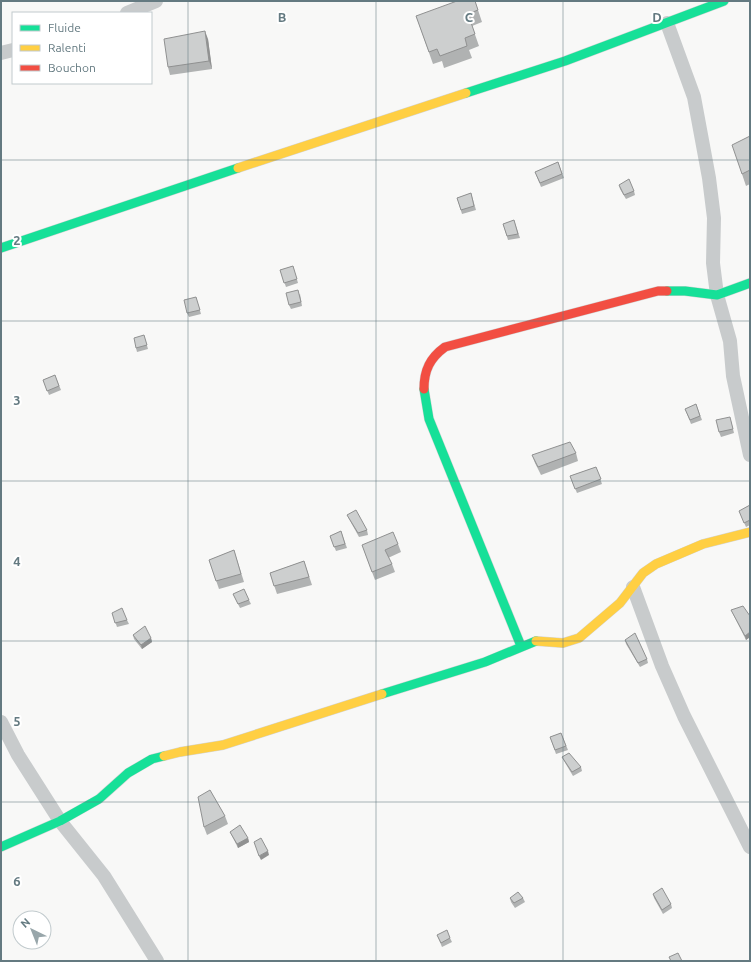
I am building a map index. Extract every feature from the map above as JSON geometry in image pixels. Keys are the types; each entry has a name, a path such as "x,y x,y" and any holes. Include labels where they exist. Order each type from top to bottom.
{"street":[{"path":"129,12 156,1"},
{"path":"1,248 159,194 565,62 724,1"},
{"path":"667,23 694,97 709,178 714,218 712,263 717,295 730,341 733,376 750,455"},
{"path":"1,53 12,50"},
{"path":"521,646 429,419 423,387 430,360 445,347 658,291 685,291 717,295 750,283"},
{"path":"1,847 60,821 99,799 128,774 152,759 180,752 223,745 485,662 536,641 563,643 579,638 615,607 643,573 656,564 703,544 750,532"},
{"path":"633,587 662,666 684,716 750,847"},
{"path":"1,722 18,754 60,821 104,876 157,961"}],"building":[{"path":"457,1 475,1 478,10 468,14 475,34 465,38 467,46 440,56 437,49 429,52 416,16"},
{"path":"205,31 209,61 168,67 164,39"},
{"path":"750,136 750,170 742,174 732,145"},
{"path":"558,162 562,174 540,183 535,172"},
{"path":"629,179 634,191 624,195 619,185"},
{"path":"471,193 474,206 461,210 457,198"},
{"path":"514,220 518,234 507,236 503,224"},
{"path":"293,266 297,279 284,283 280,270"},
{"path":"298,290 301,302 289,305 286,293"},
{"path":"196,297 200,310 187,313 184,300"},
{"path":"144,335 147,345 136,348 134,338"},
{"path":"55,375 59,386 47,391 43,380"},
{"path":"696,404 700,416 690,420 685,409"},
{"path":"730,417 733,429 719,432 716,420"},
{"path":"570,442 576,453 538,467 532,455"},
{"path":"596,467 601,479 575,489 570,476"},
{"path":"750,505 750,520 744,523 739,511"},
{"path":"356,510 367,530 358,533 347,515"},
{"path":"341,531 345,544 334,547 330,536"},
{"path":"393,532 398,544 385,550 392,564 372,572 362,545"},
{"path":"234,550 241,574 216,581 209,560"},
{"path":"304,561 309,577 274,586 270,573"},
{"path":"244,589 249,600 238,604 233,594"},
{"path":"743,606 750,616 750,632 745,636 731,610"},
{"path":"122,608 127,620 115,623 112,613"},
{"path":"145,626 151,638 141,645 133,635"},
{"path":"635,633 647,659 638,663 625,640"},
{"path":"561,733 566,746 555,750 550,737"},
{"path":"569,753 581,767 572,772 562,757"},
{"path":"210,790 225,816 204,827 198,797"},
{"path":"240,825 248,838 237,844 230,832"},
{"path":"261,838 268,851 259,856 254,842"},
{"path":"662,888 671,904 662,910 653,894"},
{"path":"518,892 523,898 514,903 510,898"},
{"path":"447,930 450,938 441,943 437,935"},
{"path":"678,953 682,961 671,961 669,957"}],"traffic: fast":[{"path":"466,93 565,61 724,1"},
{"path":"1,248 238,168"},
{"path":"667,291 685,291 717,295 750,283"},
{"path":"424,389 429,419 521,646"},
{"path":"382,694 485,662 536,641"},
{"path":"1,847 60,821 99,799 128,773 152,759 164,756"}],"traffic: slow":[{"path":"238,168 466,93"},
{"path":"536,641 563,643 579,638 620,603 643,573 656,564 703,544 750,532"},
{"path":"164,756 223,745 382,694"}],"traffic: jam":[{"path":"424,389 425,376 429,365 435,356 445,347 658,291 667,291"}]}
